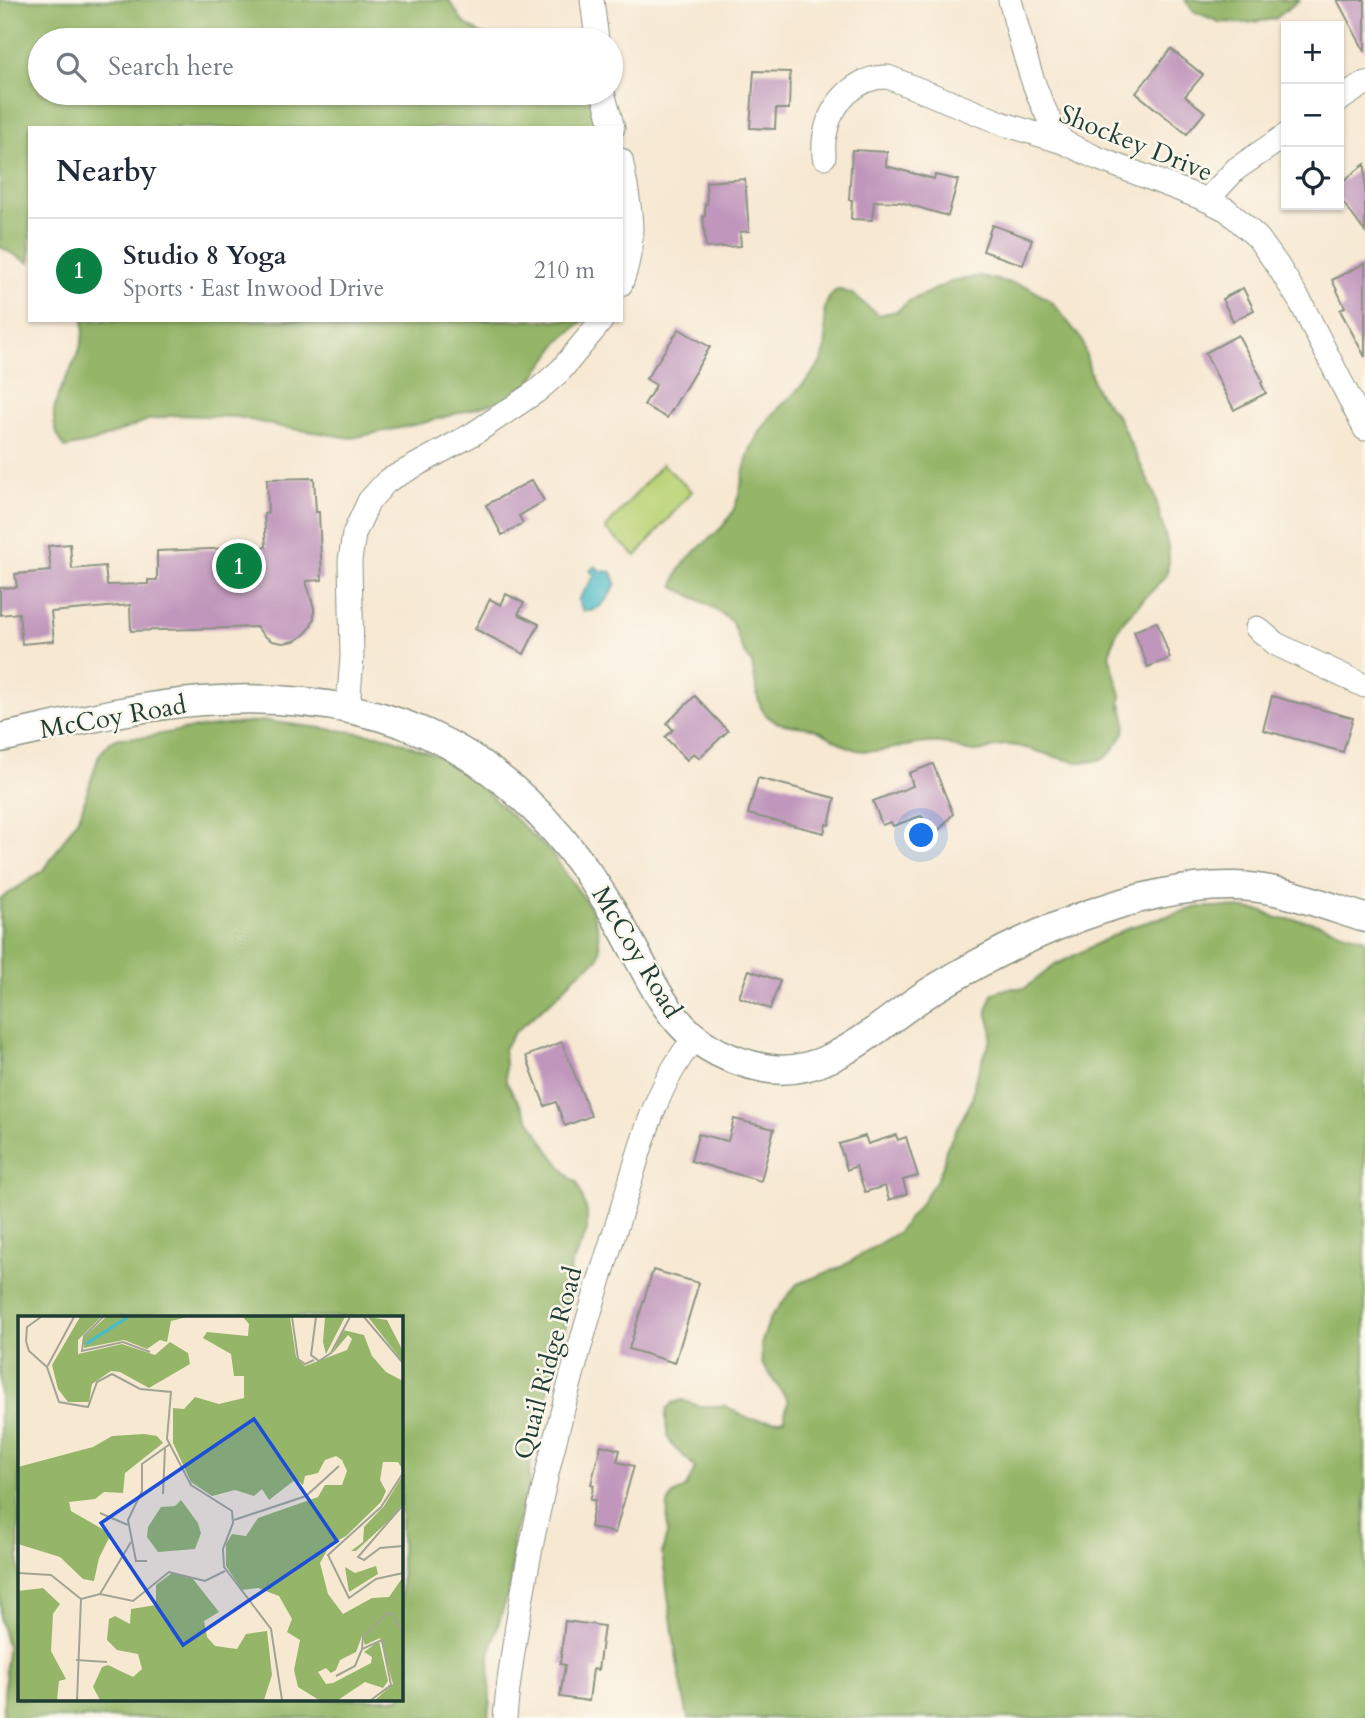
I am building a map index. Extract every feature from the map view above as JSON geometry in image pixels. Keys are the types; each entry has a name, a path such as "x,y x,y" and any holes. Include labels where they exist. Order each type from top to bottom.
{"street":[{"path":"592,0 596,28"},
{"path":"1010,0 1045,110 1063,142"},
{"name":"Shockey Drive","path":"824,157 825,135 832,114 844,96 858,83 874,76 888,76 1004,124 1063,142 1227,210 1242,222 1278,265 1301,303 1365,429"},
{"path":"1344,97 1365,83"},
{"path":"606,105 612,126"},
{"path":"1207,201 1236,169 1281,138"},
{"path":"623,168 632,222 629,258 623,278"},
{"path":"348,708 352,657 349,561 354,534 369,501 387,481 473,434 537,391 561,370 600,322"},
{"path":"1257,628 1276,644 1365,685"},
{"name":"McCoy Road","path":"0,738 132,711 198,701 249,698 293,699 348,708 382,716 420,731 462,751 497,774 531,803 562,836 589,871 662,999 676,1020 694,1038 716,1054 770,1070 793,1069 822,1061 857,1042 932,990 1040,934 1088,915 1182,890 1235,886 1263,889 1365,918"},
{"name":"Quail Ridge Road","path":"505,1718 514,1646 541,1493 590,1305 649,1123 670,1073 694,1038"}],"green space":[{"path":"0,0 449,0 463,22 472,28 28,28 28,105 593,105 601,126 28,126 28,262 0,247"},
{"path":"1185,0 1299,0 1275,19 1247,23 1219,22 1193,11"},
{"path":"980,276 1028,287 1053,303 1082,340 1093,383 1118,417 1154,493 1168,547 1166,576 1117,631 1109,655 1121,695 1120,708 1122,706 1125,727 1123,735 1109,754 1094,761 1070,760 1008,745 977,752 931,743 878,751 857,750 814,729 779,723 763,712 751,662 732,623 713,608 674,587 677,575 691,555 728,520 739,494 749,454 760,433 821,361 826,345 824,312 826,304 837,289 852,294 878,315 897,311 909,301 951,282"},
{"path":"83,322 582,322 560,341 525,389 512,398 423,423 352,438 238,417 175,415 148,420 93,442 65,448 56,430 54,414 57,399 83,338"},
{"path":"662,464 692,491 636,556 605,529"},
{"path":"265,721 385,736 440,757 477,783 551,853 593,913 598,931 598,959 575,976 558,995 514,1033 504,1049 506,1082 548,1149 570,1178 577,1182 587,1212 587,1231 571,1266 566,1298 566,1324 532,1449 528,1490 513,1538 511,1583 489,1654 488,1718 3,1718 7,1646 0,1620 0,899 44,870 80,815 99,755 110,742 118,738 146,737 188,729"},
{"path":"1198,907 1262,911 1277,918 1309,921 1365,939 1365,1718 688,1718 662,1553 667,1534 668,1504 672,1496 686,1487 695,1469 669,1440 666,1426 667,1408 682,1400 699,1406 726,1406 749,1419 784,1419 788,1401 762,1363 761,1345 770,1318 797,1284 841,1267 898,1232 923,1200 936,1181 943,1166 946,1149 972,1100 975,1080 991,1039 992,1029 987,1011 993,993 1009,988 1025,988 1055,965 1130,927"}],"water":[{"path":"595,566 601,571 612,572 616,583 599,607 583,611 578,600 595,575 590,571"}],"building":[{"path":"1337,0 1365,0 1365,52"},
{"path":"1171,49 1203,75 1185,96 1205,112 1187,134 1136,93"},
{"path":"754,71 790,72 789,109 776,109 775,129 750,128"},
{"path":"852,150 887,152 886,166 934,179 935,175 958,180 948,216 900,202 874,201 872,220 851,219 852,200 849,200"},
{"path":"1365,164 1365,232 1344,204 1344,180"},
{"path":"745,179 749,231 740,232 741,246 706,248 703,216 707,204 706,182"},
{"path":"992,225 1032,239 1023,265 983,251"},
{"path":"1365,263 1365,357 1340,310 1345,307 1332,280"},
{"path":"1243,288 1254,310 1233,321 1222,299"},
{"path":"679,329 710,347 667,418 644,405 656,385 646,379"},
{"path":"1238,335 1263,381 1261,383 1266,393 1234,410 1205,353"},
{"path":"314,478 316,512 319,512 322,580 306,581 314,608 314,618 310,628 294,641 272,641 257,627 131,631 130,605 51,612 54,641 22,644 19,613 0,615 0,588 17,587 15,574 51,571 48,546 70,544 72,569 105,566 107,585 148,584 148,580 157,580 157,551 266,547 264,514 268,513 267,479"},
{"path":"532,480 544,501 519,516 523,523 502,535 486,505"},
{"path":"506,594 524,603 518,614 539,624 524,654 475,629 490,599 501,605"},
{"path":"1157,622 1170,658 1148,667 1134,631"},
{"path":"695,696 728,731 699,758 694,753 687,760 665,737 673,730 667,723"},
{"path":"1272,696 1353,718 1343,752 1263,730"},
{"path":"933,764 953,814 938,831 921,816 893,826 891,822 882,825 873,801 913,786 909,773"},
{"path":"758,778 835,798 829,825 826,824 824,833 748,814"},
{"path":"749,970 780,981 770,1009 739,997"},
{"path":"562,1042 591,1116 565,1126 556,1102 545,1106 526,1056"},
{"path":"734,1119 774,1129 761,1181 691,1161 698,1134 728,1141"},
{"path":"896,1135 898,1140 906,1137 918,1176 903,1180 907,1194 889,1200 885,1186 865,1192 856,1166 847,1170 839,1144 865,1136 868,1144"},
{"path":"653,1270 699,1283 675,1363 629,1349"},
{"path":"601,1445 620,1450 617,1462 634,1466 615,1533 590,1527 595,1500 590,1500 594,1485 591,1484"},
{"path":"565,1621 604,1626 598,1670 593,1669 589,1701 560,1697 565,1665 560,1664"}],"place":[{"name":"Studio 8 Yoga","path":"239,566"}]}
